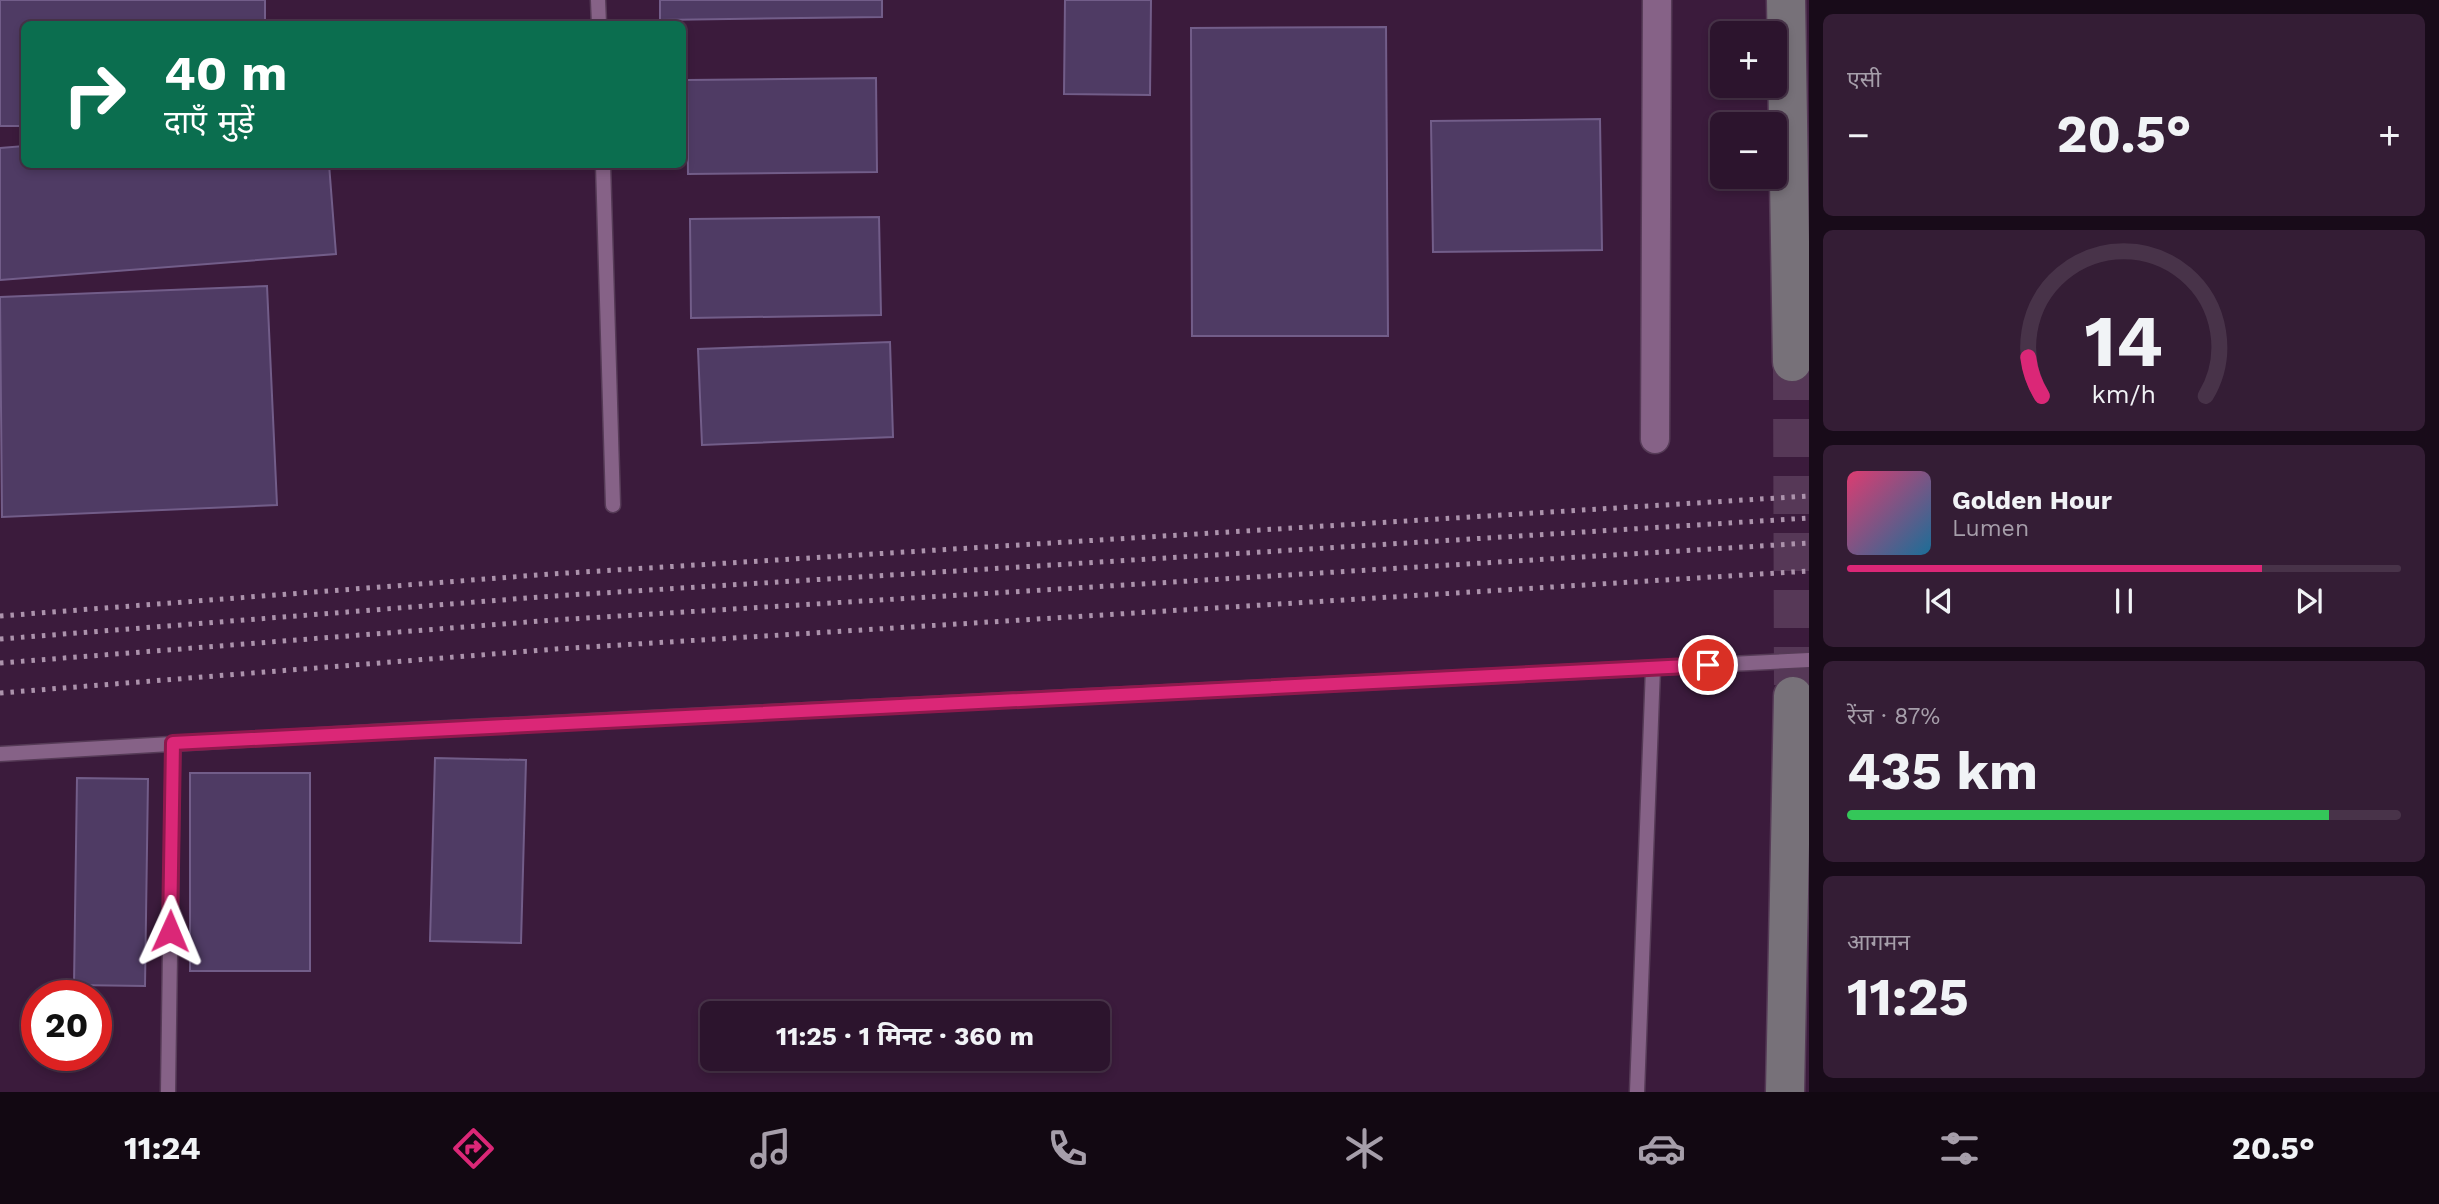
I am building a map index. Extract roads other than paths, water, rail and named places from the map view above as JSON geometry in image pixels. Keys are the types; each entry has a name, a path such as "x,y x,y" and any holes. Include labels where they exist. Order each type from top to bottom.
{"street":[{"path":"1655,439 1657,0"},
{"path":"1786,0 1792,362"},
{"path":"1785,1092 1793,696"}],"lane":[{"path":"598,0 599,21"},
{"path":"603,168 613,505"},
{"path":"0,754 1809,660"},
{"path":"1637,1092 1653,668"},
{"path":"168,1092 173,743"}],"tunnel":[{"path":"1792,362 1793,696"}],"railway":[{"path":"0,616 551,574 1809,496"},
{"path":"0,639 553,596 1809,518"},
{"path":"0,663 554,620 1809,543"},
{"path":"0,693 556,649 1809,571"}]}
